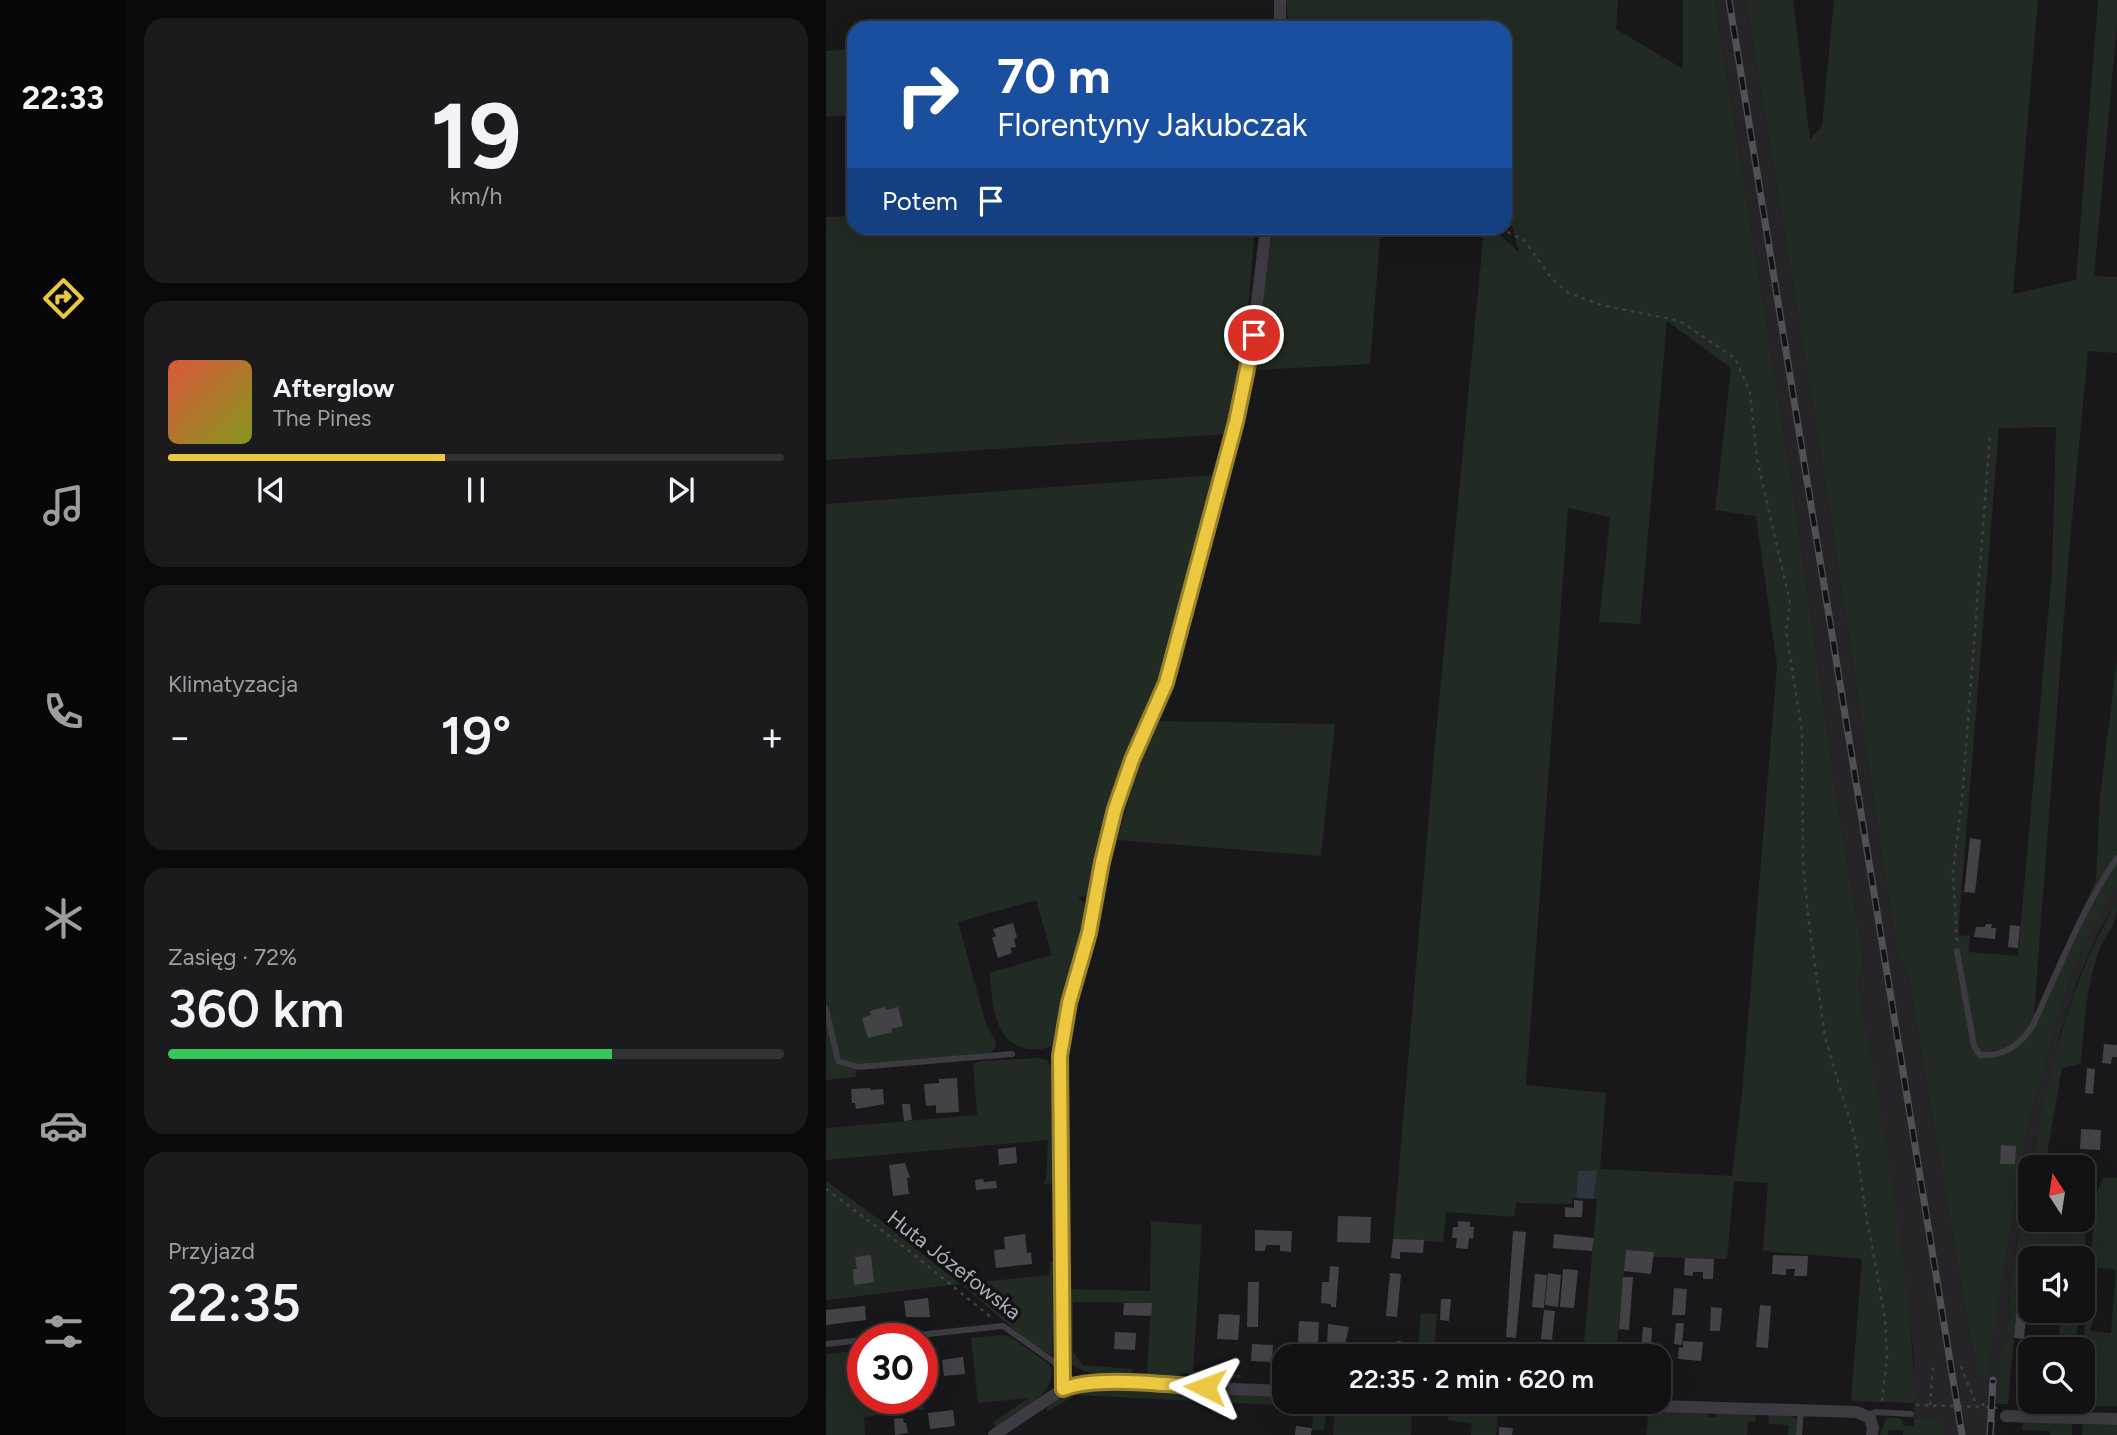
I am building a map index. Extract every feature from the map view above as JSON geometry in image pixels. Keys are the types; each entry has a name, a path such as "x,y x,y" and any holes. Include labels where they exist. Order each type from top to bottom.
{"street":[{"path":"1280,0 1280,21"},
{"path":"1063,1389 1060,1056 1069,1003 1089,933 1115,809 1132,760 1166,683 1236,422 1254,335 1265,235"},
{"path":"994,1435 1063,1389 1081,1383 1272,1390"},
{"path":"1671,1406 1857,1412 1867,1415 1872,1422 1872,1435"},
{"path":"2006,1416 2117,1419"}],"lane":[{"path":"1957,951 1974,1046 1980,1055 2001,1054 2024,1039 2033,1025 2077,927 2101,881 2117,858"},
{"path":"826,1009 838,1061 858,1067 1012,1054"},
{"name":"Huta Józefowska","path":"1003,1326 1061,1367"},
{"path":"938,1333 1003,1326"},
{"path":"826,1344 847,1342"},
{"path":"1799,1435 1801,1410"},
{"path":"1867,1415 1876,1412 1911,1414"}],"path":[{"path":"1512,235 1525,242 1552,279 1569,293 1601,305 1680,321 1735,358 1750,393 1760,471 1790,603 1786,631 1802,732 1805,876 1825,1037 1855,1138 1885,1318 1887,1358 1881,1405"},
{"path":"1957,951 1953,873 1962,799 1990,435"},
{"name":"Huta Józefowska","path":"826,1189 1003,1326"},
{"path":"1961,1366 1977,1407"},
{"path":"1930,1405 1933,1367"}],"shaded area":[{"path":"1286,0 1618,0 1616,29 1683,69 1683,0 1715,0 1796,508 1838,805 1864,960 1858,981 1901,1245 1908,1298 1915,1403 1851,1401 1862,1259 1763,1251 1768,1183 1734,1181 1727,1259 1653,1257 1653,1252 1626,1250 1617,1344 1584,1344 1597,1171 1578,1171 1576,1198 1572,1198 1572,1204 1516,1203 1514,1217 1446,1212 1443,1242 1393,1239 1434,755 1483,235 1500,235 1519,252 1512,226 1512,21 1288,21","holes":["1667,321 1731,368 1715,510 1756,516 1777,666 1742,1093 1732,1176 1600,1169 1606,1093 1526,1085 1568,508 1610,517 1599,622 1640,624"]},
{"path":"1715,0 1746,0 1825,482 1897,955 1908,975 1970,1338 1977,1367 1987,1376 2018,1186 2019,1232 2011,1276 2007,1337 2003,1338 1995,1409 1995,1435 1945,1435 1943,1420 1914,1419 1914,1356 1896,1215 1858,981 1864,960 1838,805 1796,508"},
{"path":"1746,0 1793,0 1810,139 1822,126 1834,0 2038,0 2013,294 2076,280 2098,0 2117,0 2094,276 2117,277 2117,353 2088,351 2069,551 2034,1014 2052,983 2075,924 2096,881 2100,796 2117,659 2117,887 2084,946 2065,995 2028,1125 2023,1155 2018,1155 2018,1186 1987,1377 1977,1367 1970,1338 1908,975 1897,955 1825,482","holes":["2056,427 2052,571 2018,956 1969,952 1970,936 1958,935 1999,428"]},
{"path":"847,50 847,116 826,117 826,51"},
{"path":"847,216 847,235 1254,235 1248,309 1260,309 1272,235 1381,235 1370,364 1257,370 1263,349 1244,350 1227,434 826,460 826,217"},
{"path":"1214,475 1166,649 1158,690 1122,772 1104,826 1089,896 1078,897 1087,907 1057,1044 1033,1049 1013,1043 1000,1027 992,995 989,973 1052,955 1036,900 958,922 986,1024 996,1042 991,1053 855,1066 856,1077 826,1080 826,504"},
{"path":"1156,721 1335,724 1321,856 1117,840 1140,761"},
{"path":"2117,887 2117,902 2099,931 2078,979 2060,1033 2033,1155 2023,1155 2028,1125 2065,995 2084,946"},
{"path":"2117,902 2115,919 2102,943 2091,979 2081,1064 2062,1068 2047,1155 2033,1155 2062,1030 2085,965"},
{"path":"1039,1058 1047,1060 1054,1072 1056,1183 1043,1184 1046,1180 1048,1140 826,1160 826,1128 977,1115 973,1064 980,1061"},
{"path":"1578,1171 1597,1171 1594,1199 1576,1198"},
{"path":"2103,1178 2117,1178 2117,1406 2095,1406 2095,1337 2084,1337 2085,1323 2092,1323 2091,1331 2111,1333 2116,1269 2098,1268 2095,1295 2095,1246 2091,1246 2098,1190"},
{"path":"826,1181 880,1220 961,1284 826,1300"},
{"path":"1151,1221 1202,1225 1193,1371 1241,1375 1241,1378 1191,1378 1188,1373 1182,1373 1180,1377 1147,1375 1151,1303 1073,1302 1073,1352 1083,1365 1132,1369 1133,1374 1087,1372 1072,1365 1067,1358 1066,1289 1150,1291"},
{"path":"2019,1232 2086,1232 2085,1246 2018,1246 2018,1294 2008,1404 1995,1404 2003,1337 2007,1337 2011,1276"},
{"path":"1050,1262 1055,1262 1052,1356 1025,1339 961,1284 1049,1275"},
{"path":"1421,1313 1437,1314 1435,1344 1418,1344"},
{"path":"2060,1323 2078,1323 2076,1337 2059,1337"},
{"path":"1005,1335 1049,1364 1052,1374 1050,1383 1035,1401 997,1427 992,1423 1028,1398 978,1403 971,1338"},
{"path":"847,1352 847,1414 886,1414 864,1417 865,1435 826,1435 826,1354"},
{"path":"1085,1387 1272,1396 1272,1405 1075,1395 1047,1412 1047,1407 1070,1392"},
{"path":"1671,1411 1707,1412 1708,1417 1715,1417 1717,1412 1751,1413 1755,1415 1756,1421 1748,1421 1747,1435 1646,1435 1648,1416 1625,1415 1671,1414"},
{"path":"1313,1414 1326,1414 1324,1430 1312,1430"},
{"path":"1334,1414 1412,1414 1411,1435 1333,1435"},
{"path":"1449,1414 1498,1414 1496,1435 1471,1435 1472,1424 1448,1420"},
{"path":"1534,1414 1609,1414 1609,1415"},
{"path":"1792,1414 1793,1418 1799,1419 1797,1435 1788,1435 1789,1425 1768,1424 1769,1415"},
{"path":"1900,1418 1905,1426 1914,1426 1914,1419 1943,1420 1945,1435 1903,1435 1903,1430 1889,1430 1888,1435 1880,1435 1885,1420"},
{"path":"2023,1422 2072,1423 2072,1435 2050,1435 2050,1431 2022,1430"},
{"path":"2083,1424 2117,1425 2117,1435 2082,1435"}],"building":[{"path":"1970,838 1981,840 1975,893 1964,892"},
{"path":"1013,923 1017,937 1014,939 1016,947 1010,948 1012,953 998,958 992,938 996,936 993,929"},
{"path":"1986,924 1992,924 1991,928 1996,928 1995,939 1974,937 1976,927 1985,927"},
{"path":"2010,925 2020,926 2018,948 2008,947"},
{"path":"885,1007 886,1010 898,1007 903,1026 891,1029 892,1032 868,1038 862,1018 871,1015 870,1011"},
{"path":"2104,1044 2117,1045 2117,1057 2112,1057 2111,1064 2102,1063"},
{"path":"2087,1068 2095,1069 2093,1094 2085,1093"},
{"path":"957,1078 959,1112 936,1113 936,1105 926,1106 924,1084 939,1083 939,1079"},
{"path":"851,1089 883,1089 884,1104 856,1109 855,1103 852,1103"},
{"path":"902,1104 910,1104 912,1120 904,1121"},
{"path":"2081,1129 2101,1130 2100,1150 2080,1149"},
{"path":"2001,1145 2016,1146 2015,1164 2000,1164"},
{"path":"1016,1147 1017,1163 999,1165 998,1149"},
{"path":"905,1163 910,1178 907,1178 909,1194 893,1196 889,1165"},
{"path":"983,1179 984,1182 996,1181 997,1188 976,1190 975,1180"},
{"path":"1574,1200 1583,1201 1582,1217 1565,1217 1565,1207 1574,1208"},
{"path":"1338,1216 1371,1217 1370,1243 1337,1242"},
{"path":"1458,1221 1470,1222 1470,1227 1474,1227 1473,1239 1469,1238 1468,1249 1456,1248 1457,1238 1452,1238 1453,1227 1458,1227"},
{"path":"1255,1230 1292,1231 1291,1252 1280,1251 1280,1245 1266,1245 1265,1251 1255,1251"},
{"path":"1513,1231 1526,1232 1516,1338 1506,1337"},
{"path":"1025,1234 1027,1253 1031,1252 1032,1264 996,1268 994,1250 1005,1249 1004,1237"},
{"path":"1554,1234 1594,1238 1592,1251 1553,1248"},
{"path":"1393,1239 1424,1240 1423,1253 1400,1252 1400,1259 1391,1258"},
{"path":"1626,1250 1654,1252 1651,1274 1624,1271"},
{"path":"871,1255 874,1282 854,1285 853,1269 857,1269 855,1257"},
{"path":"1773,1255 1808,1256 1807,1276 1794,1276 1795,1269 1786,1269 1786,1275 1772,1274"},
{"path":"1685,1258 1714,1259 1713,1279 1703,1279 1703,1272 1693,1272 1693,1276 1684,1275"},
{"path":"1330,1266 1339,1267 1336,1307 1321,1303 1322,1282 1329,1282"},
{"path":"1563,1269 1578,1270 1574,1308 1560,1307"},
{"path":"1390,1273 1401,1274 1397,1317 1386,1316"},
{"path":"1548,1273 1561,1275 1558,1307 1545,1305"},
{"path":"1535,1274 1547,1275 1544,1308 1532,1307"},
{"path":"1623,1277 1633,1277 1629,1330 1619,1329"},
{"path":"1248,1282 1259,1282 1258,1327 1247,1327"},
{"path":"1674,1288 1687,1289 1685,1315 1672,1315"},
{"path":"2018,1294 2018,1323 2025,1323 2024,1337 2014,1338"},
{"path":"928,1298 930,1317 906,1317 904,1301"},
{"path":"1441,1299 1451,1299 1449,1321 1440,1320"},
{"path":"1124,1303 1152,1303 1151,1316 1123,1315"},
{"path":"1760,1305 1771,1306 1768,1348 1756,1347"},
{"path":"865,1306 866,1320 826,1325 826,1310"},
{"path":"1711,1307 1722,1308 1720,1331 1710,1331"},
{"path":"1544,1310 1555,1311 1552,1340 1541,1339"},
{"path":"1219,1314 1240,1315 1238,1340 1217,1339"},
{"path":"1299,1321 1319,1322 1318,1343 1298,1342"},
{"path":"1676,1323 1684,1323 1682,1345 1674,1344"},
{"path":"1328,1324 1349,1327 1345,1344 1327,1343"},
{"path":"1643,1327 1652,1328 1651,1344 1642,1344"},
{"path":"1115,1332 1136,1333 1135,1350 1114,1349"},
{"path":"1683,1341 1703,1342 1701,1361 1678,1359 1679,1347 1683,1348"},
{"path":"1252,1344 1272,1345 1272,1362 1251,1361"},
{"path":"963,1357 965,1374 944,1376 942,1360"},
{"path":"953,1410 955,1426 930,1429 928,1414 938,1414 938,1412"},
{"path":"903,1418 908,1433 895,1435 894,1419"},
{"path":"1296,1426 1312,1428 1311,1435 1295,1435"},
{"path":"1499,1427 1513,1428 1512,1435 1499,1435"}],"railway":[{"path":"1729,0 1962,1435"},
{"path":"1990,1435 1993,1380"}],"route":[{"path":"1205,1387 1100,1382 1081,1383 1063,1389 1060,1056 1069,1003 1089,933 1115,809 1132,760 1166,683 1236,422 1254,335"}]}
